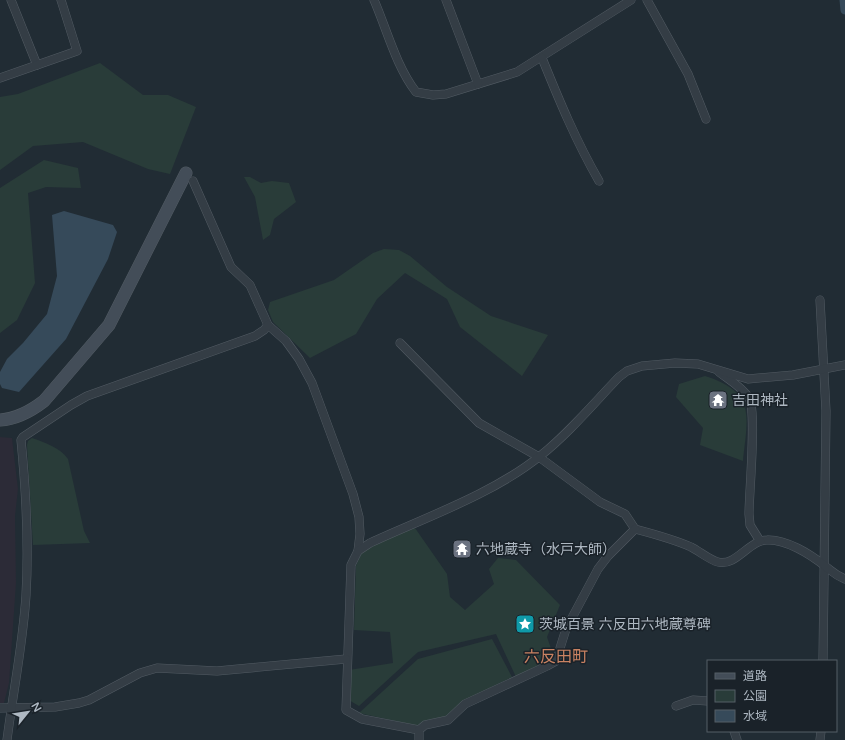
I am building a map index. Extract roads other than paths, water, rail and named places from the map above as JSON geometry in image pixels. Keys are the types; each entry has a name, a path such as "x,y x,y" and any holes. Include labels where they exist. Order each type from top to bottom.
{"street":[{"path":"11,0 37,66"},
{"path":"0,78 77,51 61,0"},
{"path":"374,0 403,72 416,92 446,94 517,72 542,58 631,0"},
{"path":"446,0 478,84"},
{"path":"647,0 688,74 706,119"},
{"path":"542,58 581,151 599,181"},
{"path":"189,177 230,267 250,285 268,325 286,341 299,359 312,383 353,494 359,518 360,534 358,550 351,565 346,659 346,710 362,720 419,730 425,725 448,720 465,704 547,666 556,660 566,629 592,579 608,556 635,529"},
{"path":"0,420 19,416 31,411 44,401 109,326 189,177"},
{"path":"820,300 825,370 825,566 823,660"},
{"path":"7,740 18,670 26,595 25,477 21,440 23,437 71,404 87,396 255,336 264,330 268,325"},
{"path":"400,343 479,423 539,456 600,502 625,514 635,529 664,536 691,547 717,562 729,561 760,541 774,540 792,546 825,566 834,574 845,579"},
{"path":"358,550 492,486 539,456 570,430 619,377 627,371 642,366 675,362 698,364 748,379 825,370 845,365"},
{"path":"718,369 746,393 751,402 752,438 748,514 750,525 760,541"},
{"path":"0,708 55,707 79,703 89,700 140,673 157,668 217,671 346,659"},
{"path":"676,706 693,700 707,701"},
{"path":"419,730 419,740"}],"water":[{"path":"64,211 113,225 117,232 108,259 66,339 19,392 2,388 0,384 0,372 7,359 23,343 47,314 57,276 52,215"}],"waterway":[{"path":"844,0 845,10"}],"place":[{"name":"吉田神社","path":"718,400"},
{"name":"六地蔵寺（水戸大師）","path":"462,549"},
{"name":"茨城百景 六反田六地蔵尊碑","path":"525,624"}],"district":[{"name":"六反田町","path":"556,657"}]}
